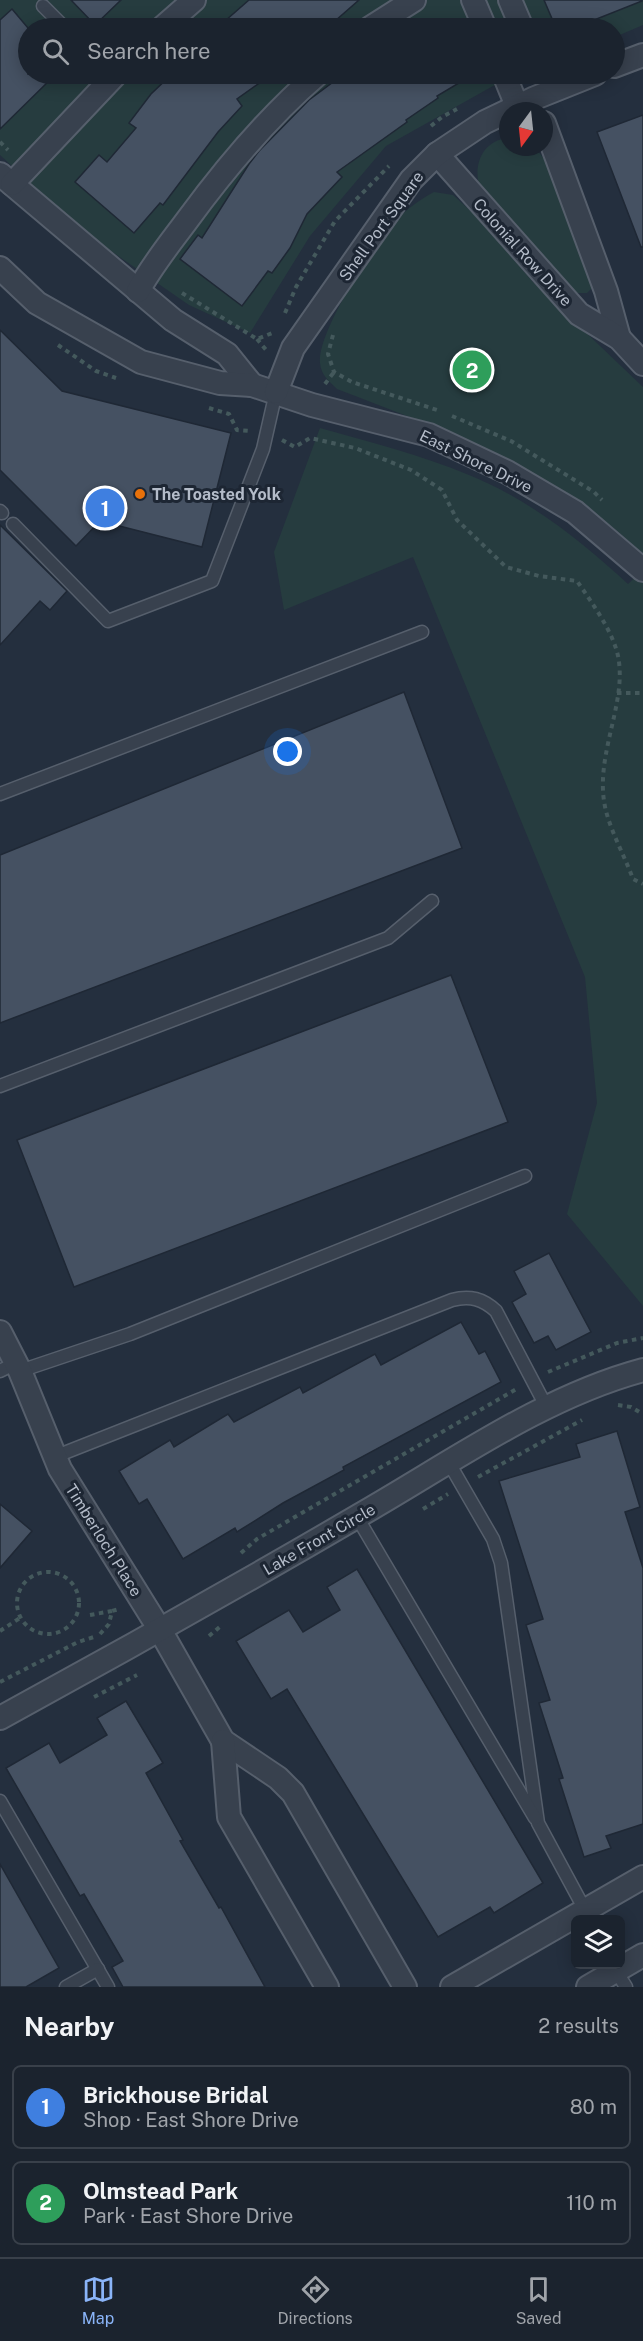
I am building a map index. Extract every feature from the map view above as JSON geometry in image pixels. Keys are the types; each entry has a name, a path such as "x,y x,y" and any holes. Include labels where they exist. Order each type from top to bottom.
{"street":[{"path":"173,18 194,0"},
{"path":"386,18 414,0"},
{"path":"473,0 481,18"},
{"path":"510,0 518,18"},
{"path":"625,62 643,55"},
{"path":"103,84 13,176 138,291 173,320 227,354 252,385"},
{"path":"138,291 149,271 229,164 306,84"},
{"path":"519,84 537,96"},
{"name":"Shell Port Square","path":"276,392 293,348 411,180 437,154 485,122 537,96 569,84"},
{"name":"Colonial Row Drive","path":"553,147 606,291 619,338"},
{"name":"Colonial Row Drive","path":"437,154 579,314 619,338 643,364"},
{"name":"East Shore Drive","path":"0,268 37,303 141,362 220,383 252,385 312,405 429,435 507,472 575,513 643,570"},
{"name":"Timberloch Place","path":"0,1332 12,1368 54,1457 160,1630 223,1742 229,1817 327,1987"},
{"name":"Lake Front Circle","path":"0,1718 160,1630 547,1408 607,1382 643,1370"},
{"name":"Timberloch Place","path":"223,1742 278,1778 292,1793 405,1987"},
{"path":"452,1987 643,1876"},
{"path":"588,1987 621,1979 643,1955"}],"lane":[{"path":"43,6 55,18"},
{"path":"13,524 108,621 212,581 268,431 276,392"},
{"path":"0,794 422,632"},
{"path":"0,1086 19,1076 251,992 388,938 432,901"},
{"path":"12,1368 130,1334 525,1176"},
{"path":"54,1457 460,1298 476,1298 496,1311 547,1408"},
{"path":"450,1463 493,1539 501,1563 538,1823"},
{"path":"357,1517 538,1823 585,1910"},
{"path":"0,1801 108,1987"},
{"path":"66,1987 98,1969"}],"path":[{"path":"425,132 442,117 461,107"},
{"path":"0,142 13,176"},
{"path":"283,320 296,287 335,221 392,163 411,180"},
{"path":"149,271 257,339 279,330"},
{"path":"334,330 328,354 334,372 352,382 413,400 511,441 594,492 610,508"},
{"path":"48,339 96,371 118,378"},
{"path":"207,407 229,414 237,430 268,431 295,447 310,438 355,448 411,470 442,490 457,520 506,567 539,576 577,581 602,617 619,661 617,693 603,761 606,810 633,879 643,884"},
{"path":"617,693 643,693"},
{"path":"235,1559 257,1539 531,1380 617,1342 643,1338"},
{"path":"613,1405 631,1407 643,1414"},
{"path":"422,1510 585,1419"},
{"path":"44,1573 56,1574 75,1588 79,1600 78,1612 63,1630 52,1634 35,1632 21,1618 17,1607 18,1595 24,1584 33,1576 44,1573"},
{"path":"90,1615 124,1609 141,1599"},
{"path":"0,1682 78,1642 99,1635 109,1624 112,1611"},
{"path":"0,1631 21,1618"},
{"path":"209,1636 224,1623"}],"green space":[{"path":"0,0 643,0 643,25 625,33 625,18 18,18 18,84 498,84 386,146 310,236 250,333 189,305 85,233 0,155"},
{"path":"498,140 499,156 542,156 544,159 592,280 592,288 587,293 574,293 481,192 478,183 478,166 485,150"},
{"path":"434,192 453,195 474,214 533,282 643,387 643,554 608,524 536,475 460,438 337,389 324,374 320,363 321,349 327,331 348,290 394,223 412,206"},
{"path":"320,428 433,461 513,496 553,522 628,584 643,570 643,1306 567,1214 597,1103 585,977 413,557 284,610 274,552"}],"building":[{"path":"71,0 121,0 102,18 88,18"},
{"path":"249,0 359,0 338,18 228,18"},
{"path":"544,0 642,0 599,18 552,18"},
{"path":"12,9 20,18 18,84 46,84 0,129 0,20"},
{"path":"162,84 258,84 237,99 242,106 218,132 163,205 160,203 134,233 75,182 99,155 107,162 136,128 129,123"},
{"path":"331,84 457,84 437,96 438,98 406,120 407,122 337,172 342,177 307,214 290,248 272,273 268,271 242,306 180,259 198,235 202,238 259,151 309,100"},
{"path":"643,115 643,247 641,247 597,132"},
{"path":"0,330 62,391 231,433 202,547 100,521 76,546 0,470"},
{"path":"0,525 67,591 50,610 40,601 0,645"},
{"path":"404,692 462,848 0,1023 0,855"},
{"path":"451,975 508,1122 74,1287 17,1140"},
{"path":"549,1253 591,1332 556,1350 548,1336 534,1343 512,1302 526,1294 514,1271"},
{"path":"461,1322 479,1354 485,1351 501,1382 343,1467 344,1470 283,1503 237,1532 235,1528 183,1559 147,1499 139,1504 119,1471 170,1440 174,1447 228,1414 234,1422 300,1387 303,1393 375,1354 381,1365"},
{"path":"617,1431 640,1507 625,1512 643,1568 643,1824 606,1836 611,1848 584,1857 559,1779 563,1778 539,1703 550,1700 526,1625 543,1619 499,1481 580,1457 576,1444"},
{"path":"0,1504 32,1531 0,1568"},
{"path":"357,1569 543,1883 494,1913 490,1907 438,1937 287,1689 271,1699 236,1641 289,1610 303,1632 340,1610 327,1587"},
{"path":"126,1701 163,1763 146,1773 183,1840 180,1841 219,1908 221,1907 265,1987 123,1987 112,1967 123,1961 84,1894 80,1896 6,1768 49,1743 60,1763 107,1735 97,1718"},
{"path":"0,1864 59,1968 26,1987 0,1987"}],"place":[{"name":"Olmstead Park","path":"472,370"},
{"name":"The Toasted Yolk","path":"140,494"},
{"name":"Brickhouse Bridal","path":"105,508"}]}
